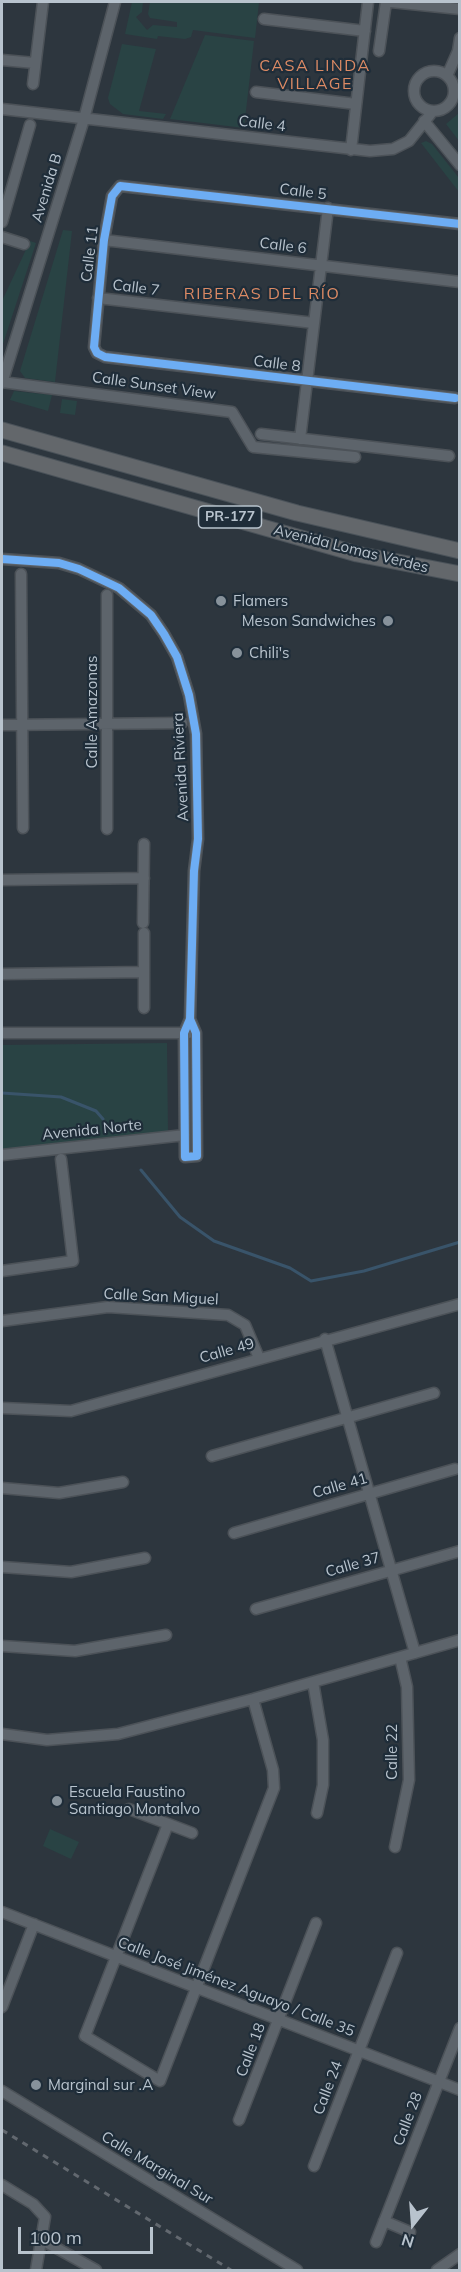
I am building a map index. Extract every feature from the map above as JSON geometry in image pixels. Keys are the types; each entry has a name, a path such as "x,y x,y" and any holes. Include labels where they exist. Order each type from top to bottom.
{"highway":[{"name":"Avenida Lomas Verdes","path":"2,430 331,521 459,551"},
{"name":"Avenida Lomas Verdes","path":"2,453 357,554 459,574"}],"street":[{"path":"33,84 43,2"},
{"name":"Avenida B","path":"2,382 84,119 115,2"},
{"path":"351,150 368,2"},
{"path":"379,51 386,2"},
{"path":"392,2 459,9"},
{"path":"264,19 365,31"},
{"path":"447,76 458,51 459,38"},
{"path":"2,60 35,63"},
{"path":"431,71 447,76 453,84 453,97 445,107 433,111 423,107 416,100 415,83 422,75 431,71"},
{"path":"256,92 356,104"},
{"name":"Calle 4","path":"2,109 370,152 399,146 415,136 433,111"},
{"path":"424,121 459,165"},
{"path":"2,222 30,125"},
{"name":"Calle 11","path":"97,352 94,347 104,240 114,190 122,185 143,187"},
{"name":"Calle 5","path":"143,187 459,224"},
{"path":"300,439 328,208"},
{"path":"2,237 24,244"},
{"name":"Calle 6","path":"104,240 459,282"},
{"name":"Calle 7","path":"98,298 314,323"},
{"name":"Calle 8","path":"97,352 105,357 455,398"},
{"name":"Calle Sunset View","path":"2,382 232,412 253,447 355,457"},
{"path":"261,434 449,456"},
{"name":"Avenida Riviera","path":"2,560 59,563 80,569 119,588 151,615 177,657 193,710 196,734 198,839 194,871 190,1019 184,1033 185,1157 197,1156 196,1033 190,1019"},
{"path":"21,574 23,828"},
{"name":"Calle Amazonas","path":"107,595 107,829"},
{"path":"2,725 182,723"},
{"path":"144,844 144,1008"},
{"path":"2,880 144,879"},
{"path":"2,974 144,972"},
{"path":"2,1033 196,1033"},
{"name":"Avenida Norte","path":"2,1155 185,1135"},
{"path":"2,1271 73,1261 61,1159"},
{"name":"Calle 49","path":"2,1408 71,1411 459,1304"},
{"name":"Calle San Miguel","path":"2,1321 108,1307 228,1315 245,1325 259,1358"},
{"path":"326,1339 415,1653"},
{"path":"213,1456 434,1393"},
{"name":"Calle 41","path":"234,1533 455,1469"},
{"path":"2,1488 59,1493 123,1482"},
{"name":"Calle 37","path":"256,1609 459,1551"},
{"path":"2,1567 71,1572 145,1558"},
{"path":"2,1646 75,1651 166,1635"},
{"path":"2,1734 47,1740 118,1734 253,1699 459,1640"},
{"name":"Calle 22","path":"395,1847 409,1780 407,1688 400,1657"},
{"path":"313,1682 323,1740 323,1785 317,1813"},
{"path":"168,1824 85,2036 160,2081 274,1788 273,1770 253,1699"},
{"path":"129,1809 192,1833"},
{"name":"Calle José Jiménez Aguayo / Calle 35","path":"2,1912 459,2090"},
{"name":"Calle 18","path":"239,2120 316,1923"},
{"path":"2,2007 34,1924"},
{"name":"Calle 24","path":"314,2166 397,1953"},
{"name":"Calle 28","path":"376,2242 459,2028"},
{"name":"Calle Marginal Sur","path":"2,2091 297,2271"},
{"path":"4,2187 33,2204 45,2217 36,2271"},
{"path":"384,2221 410,2232"},
{"path":"42,2240 96,2271"},
{"path":"437,2271 459,2254"}],"green space":[{"path":"132,2 143,2 142,12 136,17 147,30 153,25 177,27 177,22 150,18 148,14 150,2 259,2 255,38 193,30 191,37 185,39 158,36 157,39 125,34"},
{"path":"205,35 254,41 244,128 170,119"},
{"path":"122,44 156,49 139,111 166,114 163,119 123,114 110,104 108,98"},
{"path":"459,113 459,141 446,124"},
{"path":"426,141 432,144 459,178 459,192 421,143"},
{"path":"63,230 72,231 55,382 25,378 20,371"},
{"path":"30,241 36,243 2,347 2,301"},
{"path":"14,391 52,395 48,411 10,400"},
{"path":"62,399 77,401 75,415 60,413"},
{"path":"167,1043 168,1133 2,1151 2,1045"},
{"path":"50,1829 79,1842 71,1859 43,1846"}],"waterway":[{"path":"2,1093 61,1097 96,1111 103,1119"},
{"path":"141,1170 180,1217 214,1241 290,1268 311,1281 364,1271 460,1242"}],"railway":[{"path":"2,2130 231,2270"}],"cycle path":[{"path":"455,398 105,357 97,353 94,347 104,240 112,196 120,186 460,224"},
{"path":"2,559 59,563 79,569 119,588 151,615 164,634 177,657 189,695 196,734 198,839 194,871 190,1019 196,1033 197,1156 185,1157 184,1033 190,1019"}],"place":[{"name":"Flamers","path":"221,601"},
{"name":"Meson Sandwiches","path":"388,621"},
{"name":"Chili's","path":"237,653"},
{"name":"Escuela Faustino Santiago Montalvo","path":"57,1801"},
{"name":"Marginal sur .A","path":"36,2085"}],"district":[{"name":"CASA LINDA VILLAGE","path":"315,75"},
{"name":"RIBERAS DEL RÍO","path":"262,294"}]}
